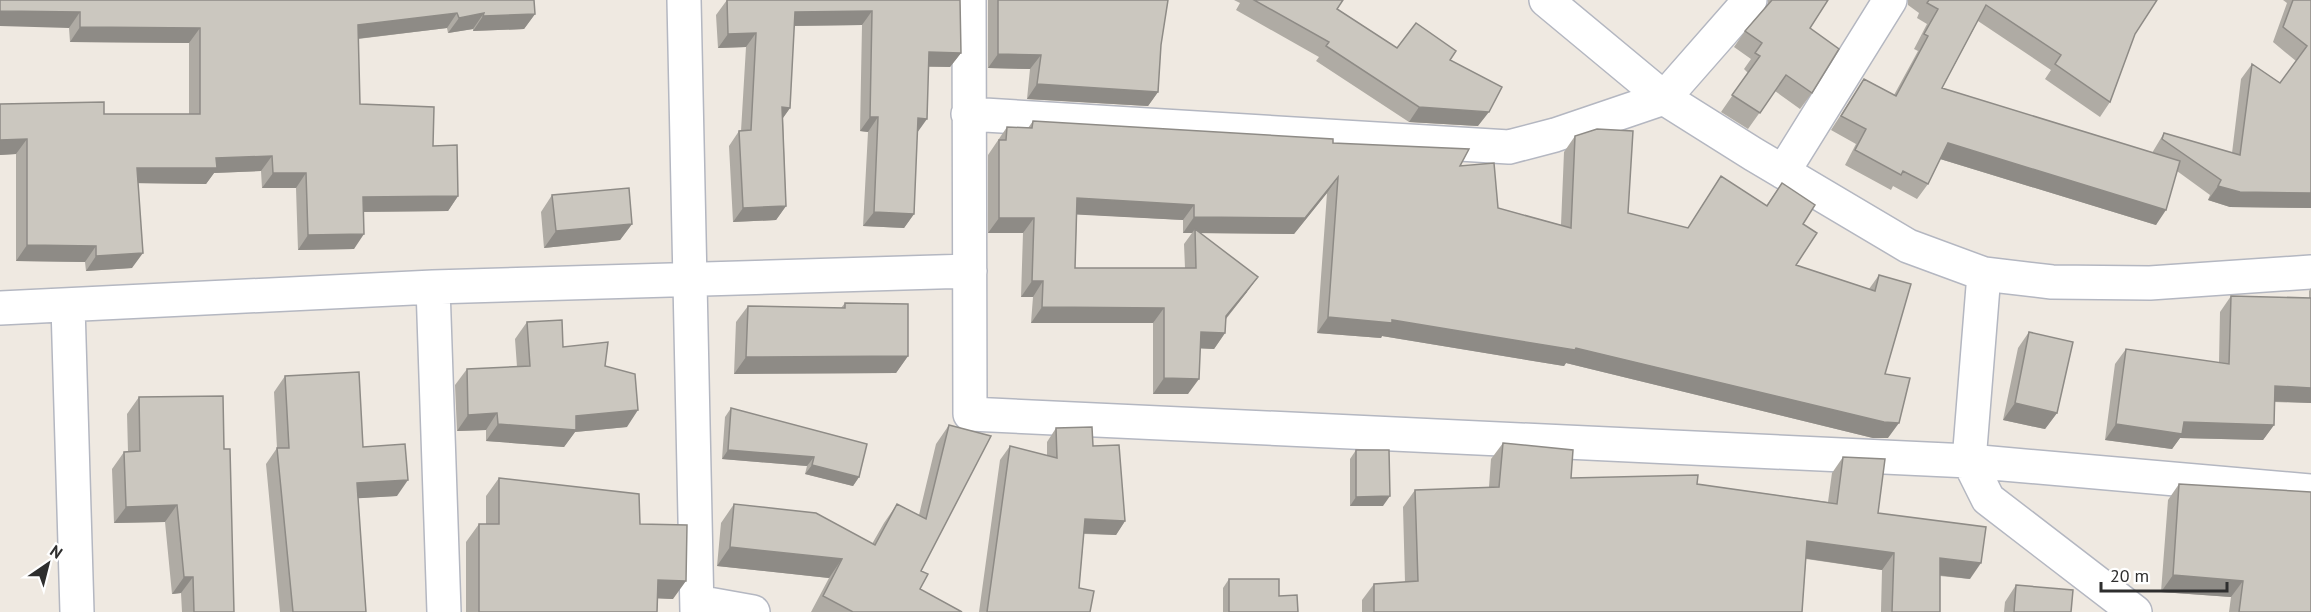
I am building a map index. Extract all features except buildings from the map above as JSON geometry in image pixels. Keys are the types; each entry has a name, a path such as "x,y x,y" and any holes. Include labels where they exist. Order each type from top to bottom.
{"street":[{"path":"684,0 692,278 697,607 753,612"},
{"path":"969,0 970,414 1969,461 2311,492"},
{"path":"1546,0 1664,98 1908,246 1984,274 2052,282 2150,283 2311,272"},
{"path":"968,114 1509,147 1555,135 1664,98 1750,0"},
{"path":"1783,172 1890,0"},
{"path":"0,308 433,287 970,271"},
{"path":"1984,274 1969,461 1988,499 2135,612"},
{"path":"433,287 444,612"},
{"path":"68,306 77,612"}]}
